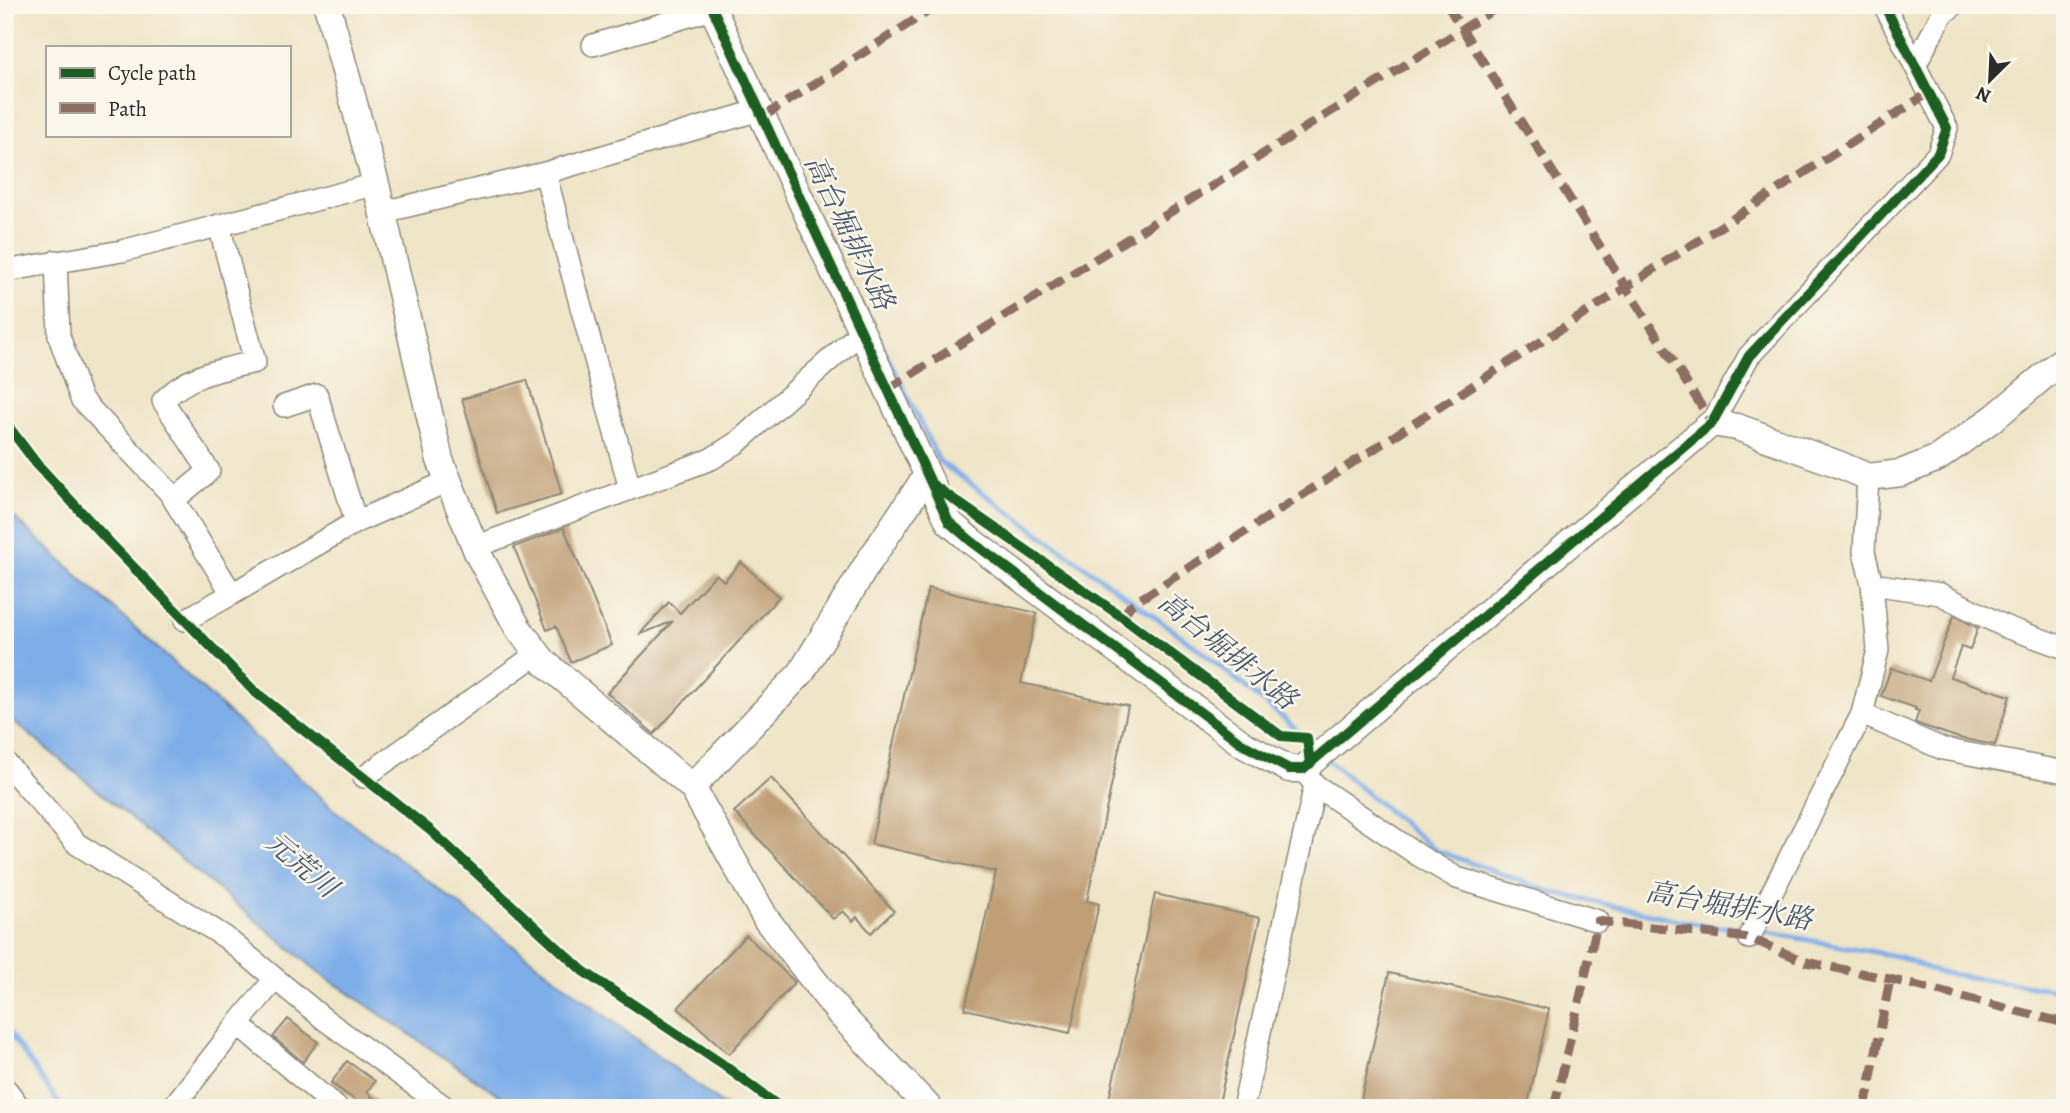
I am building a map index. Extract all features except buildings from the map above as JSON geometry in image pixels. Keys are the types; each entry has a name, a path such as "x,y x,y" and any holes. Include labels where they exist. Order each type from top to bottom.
{"street":[{"path":"327,5 383,212 439,460 475,547 518,628 544,662 692,788 766,919 840,1014 929,1108"},
{"path":"1243,1108 1309,777 1712,423 1749,356 1938,154 1947,128 1884,5"},
{"path":"1915,66 1941,14 1954,5"},
{"path":"593,45 712,7 949,522 1244,745 1309,777 1418,855 1457,878 1598,921"},
{"path":"383,212 545,173 760,110"},
{"path":"545,173 630,489"},
{"path":"5,271 122,251 376,184"},
{"path":"174,500 209,471 163,401 177,387 200,375 256,362 219,225"},
{"path":"56,261 59,336 81,399 174,500 232,594"},
{"path":"475,547 711,459 738,442 862,331"},
{"path":"1712,423 1737,427 1868,477 1901,473 1938,458 1995,417 2065,358"},
{"path":"284,406 317,396 356,522"},
{"path":"692,788 801,673 866,566 927,475"},
{"path":"1749,938 1862,714 1878,650 1872,584 1864,552 1868,477"},
{"path":"185,620 356,522 448,481"},
{"path":"1872,584 1940,594 2006,627 2065,648"},
{"path":"364,777 538,653"},
{"path":"1862,714 1943,749 2065,772"},
{"path":"5,762 77,844 225,937 324,1019 446,1108"},
{"path":"172,1108 275,979"},
{"path":"238,1024 337,1108"},
{"path":"5,1092 17,1108"}],"water":[{"name":"元荒川","path":"5,509 337,812 727,1108 518,1108 321,974 8,717 5,714"}],"waterway":[{"name":"高台堀排水路","path":"873,327 939,461 1195,646 1287,721 1316,749"},
{"name":"高台堀排水路","path":"1325,758 1435,850 1554,893 1706,926 1747,928"},
{"name":"高台堀排水路","path":"1760,931 1901,957 1936,972 2065,991"},
{"path":"5,1027 62,1108"}],"marked path":[{"path":"763,117 938,5"},
{"path":"1447,5 1712,423"},
{"path":"888,389 1501,5"},
{"path":"1122,617 1131,605 1930,92"},
{"path":"1554,1108 1598,921 1749,938 1806,962 1890,979 2065,1023"},
{"path":"1865,1108 1890,979"}],"cycle path":[{"path":"711,5 949,522 1244,745 1289,769 1303,769 1712,423 1749,356 1938,154 1947,128 1884,5"},
{"path":"5,422 36,463 109,542 254,691 430,830 583,971 722,1064 781,1108"},
{"path":"933,485 1122,617 1281,736 1307,738 1310,764"}]}
